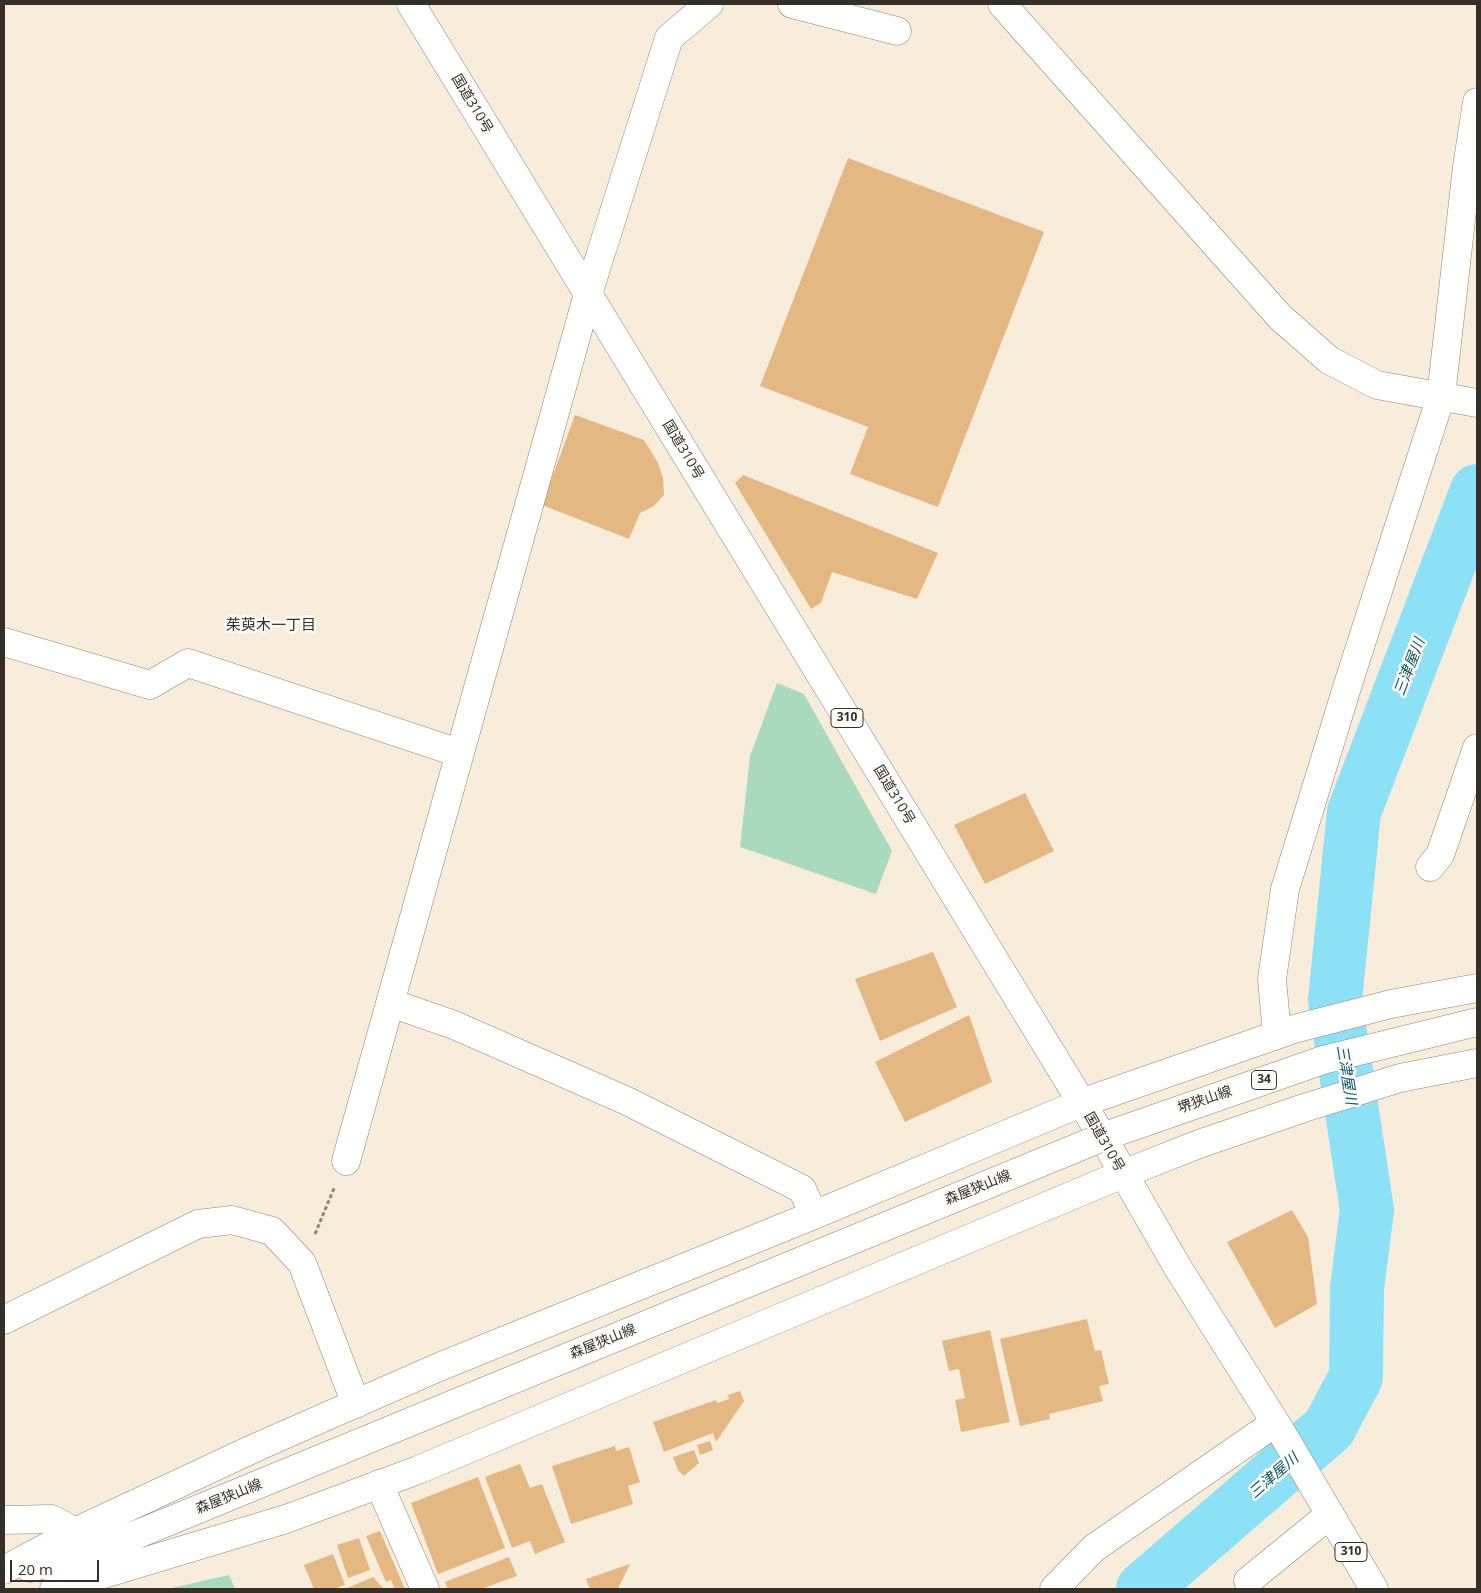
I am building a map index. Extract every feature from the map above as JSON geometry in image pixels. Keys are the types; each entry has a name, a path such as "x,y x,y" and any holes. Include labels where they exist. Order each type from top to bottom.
{"main road":[{"name":"国道310号","path":"411,4 1082,1102 1178,1268 1279,1428 1374,1589"},
{"path":"346,1161 588,294 669,38 709,4"},
{"path":"792,4 897,31"},
{"path":"1002,4 1280,317 1329,360 1376,385 1458,400"},
{"path":"1285,1032 1272,979 1285,889 1352,672 1458,400 1467,167 1477,102"},
{"path":"4,642 150,685 188,663 459,753"},
{"path":"1430,866 1440,854 1477,748"},
{"path":"4,1570 75,1532 259,1446 439,1367 814,1215 1082,1102 1285,1032 1391,1004 1477,988"},
{"path":"391,1004 454,1025 644,1110 802,1189 814,1215"},
{"name":"堺狭山線","path":"1108,1135 1323,1060 1477,1022"},
{"path":"54,1589 286,1519 379,1484 1123,1174 1304,1108 1400,1078 1477,1063"},
{"name":"森屋狭山線","path":"4,1575 100,1550 1108,1135"},
{"path":"4,1320 198,1224 232,1220 272,1231 302,1262 356,1404"},
{"path":"1054,1589 1094,1548 1279,1428"},
{"path":"379,1484 425,1589"},
{"path":"1248,1581 1329,1515"},
{"path":"4,1520 52,1520 75,1532"},
{"name":"森屋狭山線","path":"40,1589 100,1550"}],"path":[{"path":"302,1262 346,1161"}],"green space":[{"path":"777,683 804,694 892,851 876,894 740,847 750,756"},
{"path":"229,1575 235,1589 167,1589"}],"building":[{"path":"848,158 1044,232 938,507 850,474 868,427 760,386"},
{"path":"575,415 644,440 657,461 663,478 664,495 654,506 640,513 629,539 542,505"},
{"path":"743,475 938,553 917,599 832,572 821,603 811,609 735,483"},
{"path":"1025,793 1054,851 985,884 954,825"},
{"path":"933,952 957,1007 880,1041 855,979"},
{"path":"969,1015 992,1082 905,1122 875,1062"},
{"path":"1292,1210 1308,1237 1317,1304 1275,1328 1227,1242"},
{"path":"1087,1319 1095,1351 1101,1350 1109,1384 1099,1386 1103,1401 1049,1414 1050,1419 1020,1426 1000,1339"},
{"path":"990,1330 1010,1422 961,1432 955,1400 965,1398 959,1369 949,1371 942,1341"},
{"path":"740,1391 744,1401 716,1442 713,1433 664,1452 653,1422 716,1400 717,1403 729,1399 728,1395"},
{"path":"710,1441 713,1450 700,1455 697,1445"},
{"path":"615,1446 616,1451 629,1447 640,1482 628,1486 633,1504 571,1524 552,1466"},
{"path":"694,1450 699,1463 684,1476 678,1470 673,1457"},
{"path":"520,1464 530,1488 542,1484 565,1542 535,1554 530,1541 512,1548 485,1477"},
{"path":"478,1477 505,1548 438,1574 411,1503"},
{"path":"380,1531 405,1589 395,1589 391,1580 386,1582 366,1536"},
{"path":"359,1538 370,1570 348,1578 337,1545"},
{"path":"333,1554 345,1585 333,1589 314,1589 304,1565"},
{"path":"509,1557 517,1576 481,1589 448,1589 445,1582"},
{"path":"630,1564 618,1589 590,1589 586,1579"},
{"path":"373,1577 384,1589 345,1589"}],"waterway":[{"name":"三津屋川","path":"1143,1589 1329,1428 1356,1377 1357,1288 1367,1210 1335,1000 1354,812 1477,491"}],"district":[{"name":"茱萸木一丁目","path":"271,626"}]}
